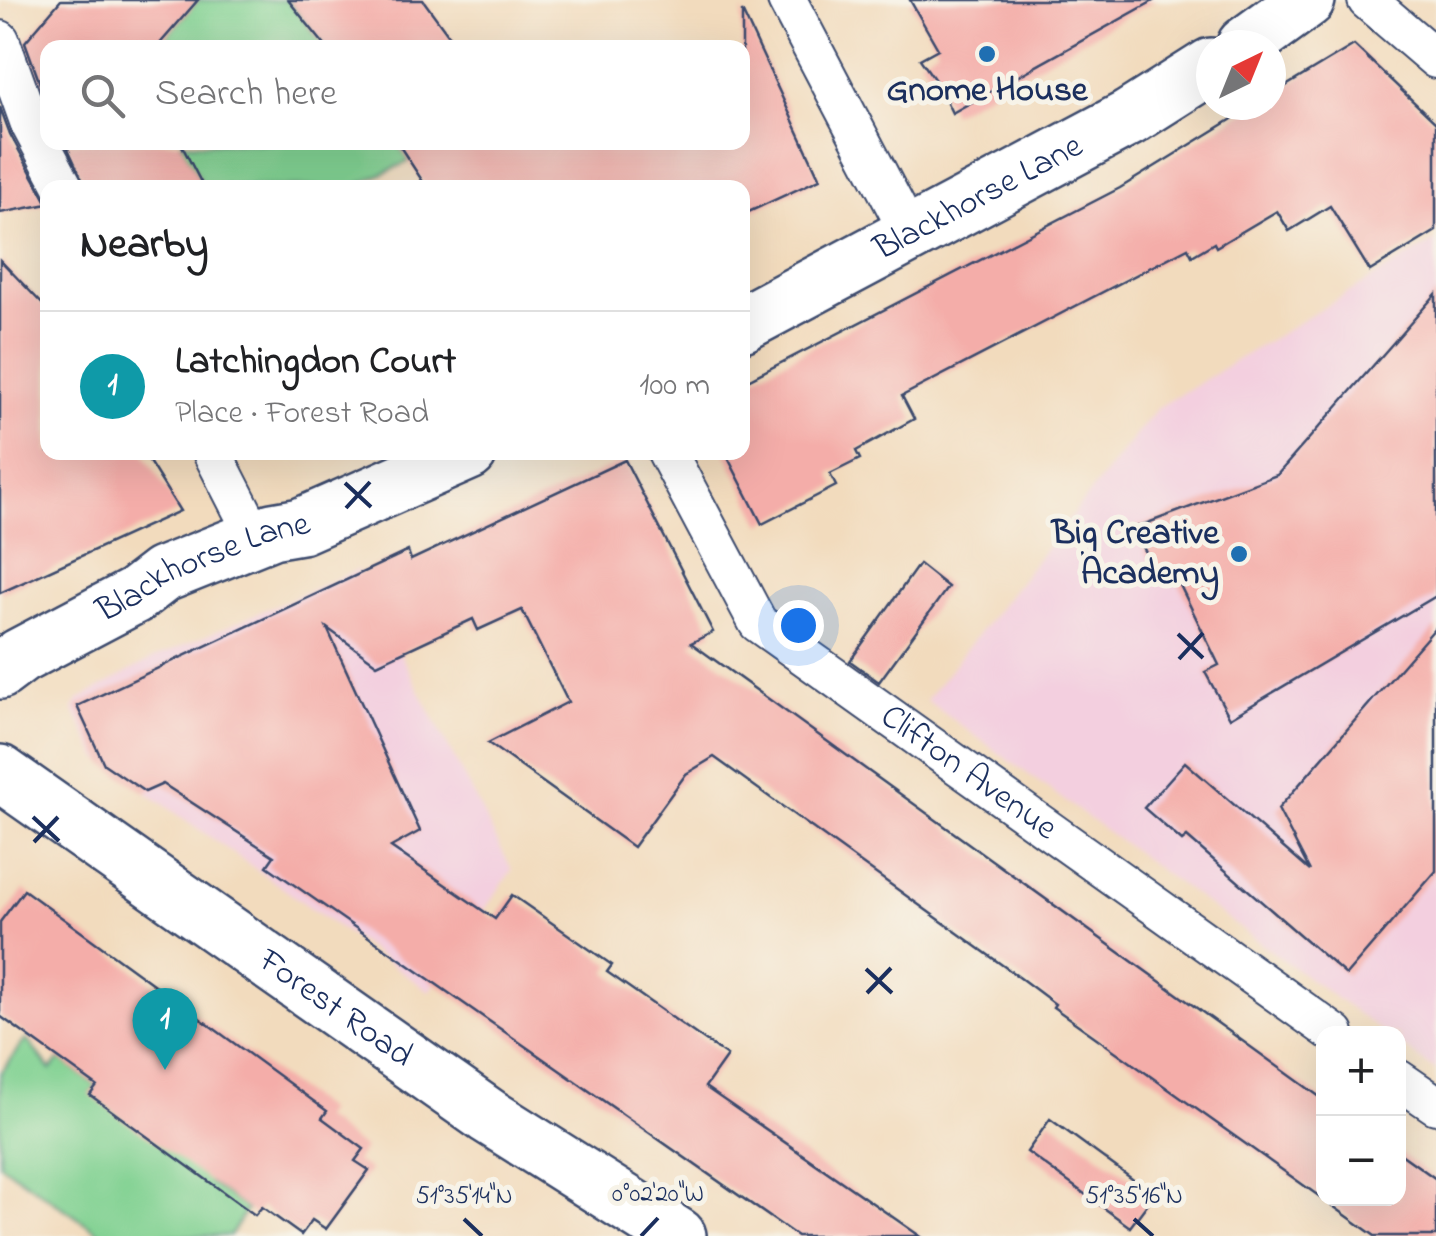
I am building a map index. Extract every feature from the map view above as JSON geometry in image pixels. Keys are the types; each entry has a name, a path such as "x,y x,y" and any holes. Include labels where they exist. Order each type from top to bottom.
{"main road":[{"path":"1266,30 1307,0"},
{"name":"Blackhorse Lane","path":"750,320 1129,118 1196,76"},
{"name":"Blackhorse Lane","path":"0,671 34,648 136,595 162,576 272,530 301,526 451,460"},
{"name":"Forest Road","path":"0,773 488,1116 678,1236"}],"street":[{"path":"787,0 911,236"},
{"path":"1367,0 1436,59"},
{"path":"0,40 40,143"},
{"path":"44,150 60,180"},
{"path":"216,460 256,538"},
{"name":"Clifton Avenue","path":"671,460 758,623 1324,1026"},
{"path":"1406,1084 1436,1105"}],"shaded area":[{"name":"Big Creative Academy","path":"1436,240 1436,1071 1406,1049 1406,1026 1374,1026 926,700 1157,408"},
{"path":"357,570 512,870 429,991 99,759 73,709 78,700 152,659"}],"green space":[{"path":"198,0 287,0 320,40 163,40"},
{"path":"184,150 402,150 410,161 368,180 200,180"},
{"path":"26,1039 51,1070 60,1059 97,1086 91,1094 216,1173 210,1183 247,1209 230,1236 104,1236 0,1164 0,1074"}],"building":[{"path":"61,0 198,0 163,40 40,40 40,84 25,42"},
{"path":"288,0 423,0 452,40 320,40"},
{"name":"Gnome House","path":"910,0 1155,0 952,113 920,59 938,49"},
{"path":"742,11 820,179 750,211 750,180 422,180 402,150 750,150 750,40 742,40"},
{"path":"1354,45 1436,123 1436,231 1370,271 1330,206 1289,231 1277,211 1216,247 1214,243 1192,256 1188,248 902,396 914,419 856,451 860,459 830,474 836,486 762,524 729,460 750,460 750,379 1120,188 1231,120 1286,120 1286,86"},
{"path":"0,107 40,189 40,206 0,213"},
{"path":"69,150 184,150 200,180 82,180"},
{"path":"0,260 40,302 40,460 148,460 180,511 0,593"},
{"path":"1436,294 1436,596 1230,718 1205,672 1219,665 1175,575 1160,582 1134,528 1277,475"},
{"path":"625,460 713,632 691,643 1316,1094 1316,1194 1053,1007 1055,1004 1023,980 714,757 686,774 633,847 488,743 568,702 522,610 478,630 473,619 377,664 327,628 420,831 391,847 495,919 512,895 612,965 607,972 727,1056 705,1087 920,1236 797,1236 267,866 274,856 163,784 145,792 104,764 77,706 408,551 411,560"},
{"path":"919,564 948,587 879,682 850,661"},
{"path":"1436,627 1436,871 1346,975 1187,837 1182,841 1144,808 1185,762 1310,871 1278,809"},
{"path":"24,890 327,1111 322,1118 364,1149 355,1161 369,1170 326,1229 312,1220 301,1235 262,1207 255,1215 90,1095 97,1086 0,1016 0,922"},
{"path":"1050,1119 1154,1195 1130,1227 1027,1152"},
{"path":"1406,1158 1436,1179 1436,1236 1375,1236 1333,1206 1406,1206"}],"place":[{"name":"Gnome House","path":"987,54"},
{"name":"Big Creative Academy","path":"1239,554"},
{"name":"Latchingdon Court","path":"165,1070"}]}
